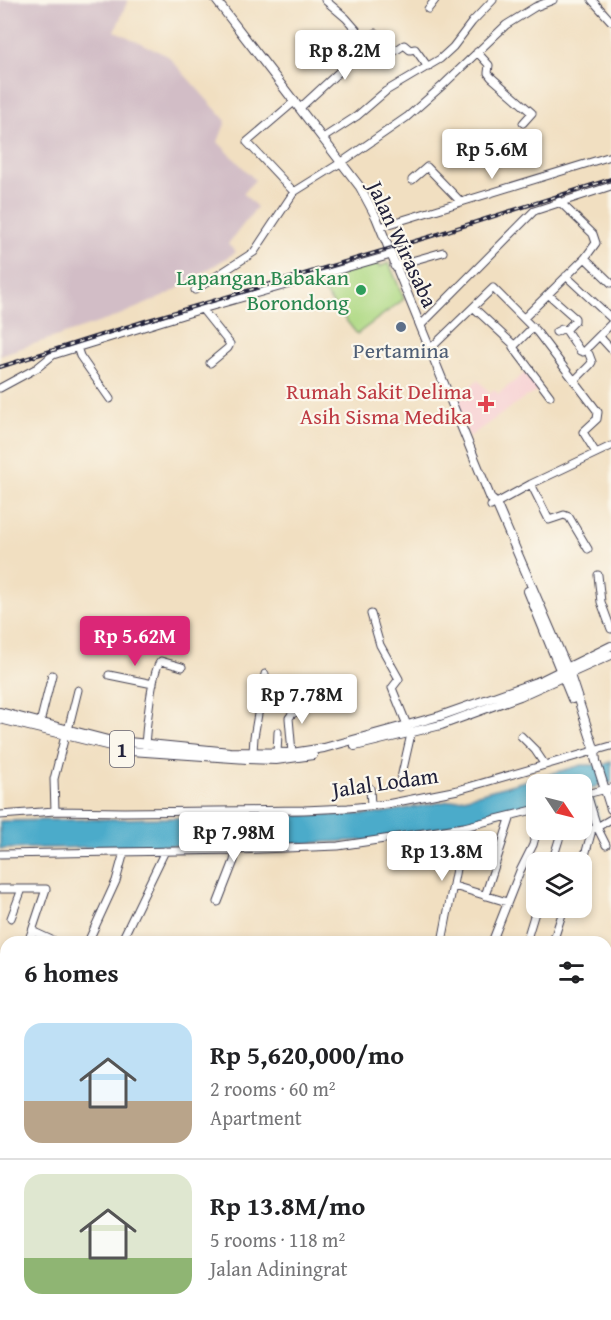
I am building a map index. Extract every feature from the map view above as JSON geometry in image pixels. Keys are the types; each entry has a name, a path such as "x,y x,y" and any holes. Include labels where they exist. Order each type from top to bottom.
{"main road":[{"name":"Jalan Wirasaba","path":"216,0 342,162 360,187 380,226 394,266 566,673 607,788 611,809"},
{"name":"1","path":"566,673 611,646"},
{"name":"1","path":"0,719 55,730 131,751 173,751 293,759 326,753 409,730 481,701 566,673 611,655"},
{"name":"1","path":"0,712 40,723 55,730"},
{"name":"1","path":"250,756 324,748 409,730"},
{"name":"1","path":"67,733 173,751"}],"street":[{"path":"325,0 346,18 367,42"},
{"path":"428,9 435,0"},
{"path":"323,138 357,116 386,91 428,67 453,47 493,0"},
{"path":"195,290 254,252 294,192 407,117 506,25 535,7 553,0"},
{"path":"592,0 611,21"},
{"path":"294,192 247,142 355,57 377,33 395,51 404,45 410,50 415,49 428,67"},
{"path":"477,52 489,64 488,73 491,77 532,113"},
{"path":"523,123 539,107"},
{"path":"380,226 611,156"},
{"path":"412,180 427,167 460,201"},
{"path":"419,321 435,310 530,213 559,201 611,186"},
{"path":"524,318 594,248 595,238 559,201"},
{"path":"394,266 443,252"},
{"path":"0,388 37,368 49,357 202,309 391,255"},
{"path":"585,258 610,279"},
{"path":"566,276 611,318"},
{"path":"430,349 493,288 533,327 598,412 597,419 583,432 596,453"},
{"path":"549,295 575,318 566,330 556,332"},
{"path":"474,308 514,345"},
{"path":"202,309 230,344 210,363"},
{"path":"566,330 583,352 611,324"},
{"path":"533,327 514,345 514,351 550,396"},
{"path":"600,337 611,349"},
{"path":"77,348 80,356 110,399"},
{"path":"574,381 590,365 589,354"},
{"path":"493,503 611,446"},
{"path":"531,484 549,520 564,515 569,517 588,549"},
{"path":"598,575 601,602 611,629"},
{"path":"371,614 380,645 399,679 392,688 409,730 399,787"},
{"path":"145,745 157,665 160,661 182,667"},
{"path":"250,756 266,674"},
{"path":"40,723 52,675"},
{"path":"109,675 153,684"},
{"path":"55,811 54,779 78,690"},
{"path":"292,753 289,718 292,714 313,704"},
{"path":"277,754 278,732"},
{"path":"521,736 536,750 544,765"},
{"name":"Jalal Lodam","path":"0,815 55,811 304,810 371,806 430,796 611,746"},
{"path":"592,792 607,788"},
{"path":"370,789 371,806"},
{"path":"592,805 606,845"},
{"path":"0,855 338,846 464,827 526,812"},
{"path":"485,896 511,816"},
{"path":"585,852 590,833 611,819"},
{"path":"443,936 464,827"},
{"path":"494,936 534,840"},
{"path":"218,902 236,850"},
{"path":"124,936 165,851"},
{"path":"91,936 116,881 124,852"},
{"path":"454,886 507,902"},
{"path":"0,889 45,889 30,936"},
{"path":"10,918 22,889"},
{"path":"528,936 533,918"},
{"path":"555,936 561,918"},
{"path":"32,932 42,936"}],"shaded area":[{"path":"0,0 128,0 115,31 168,56 226,121 218,142 255,180 243,193 257,207 228,244 236,252 167,295 110,319 0,355"},
{"name":"Rumah Sakit Delima Asih Sisma Medika","path":"525,373 538,390 469,437 454,398 478,380 490,393 494,389 498,394"}],"green space":[{"name":"Lapangan Babakan Borondong","path":"376,262 379,267 389,263 404,299 357,334 314,280"}],"water":[{"path":"611,761 611,783 599,784 592,788 592,774 550,774 582,765 604,765"},
{"path":"526,781 526,806 463,825 371,840 0,849 0,821 375,814 460,799"}],"waterway":[{"path":"592,796 600,823"}],"railway":[{"path":"0,367 145,321 432,236 611,179"}],"place":[{"name":"Lapangan Babakan Borondong","path":"361,290"},
{"name":"Pertamina","path":"401,327"},
{"name":"Rumah Sakit Delima Asih Sisma Medika","path":"486,404"}]}
